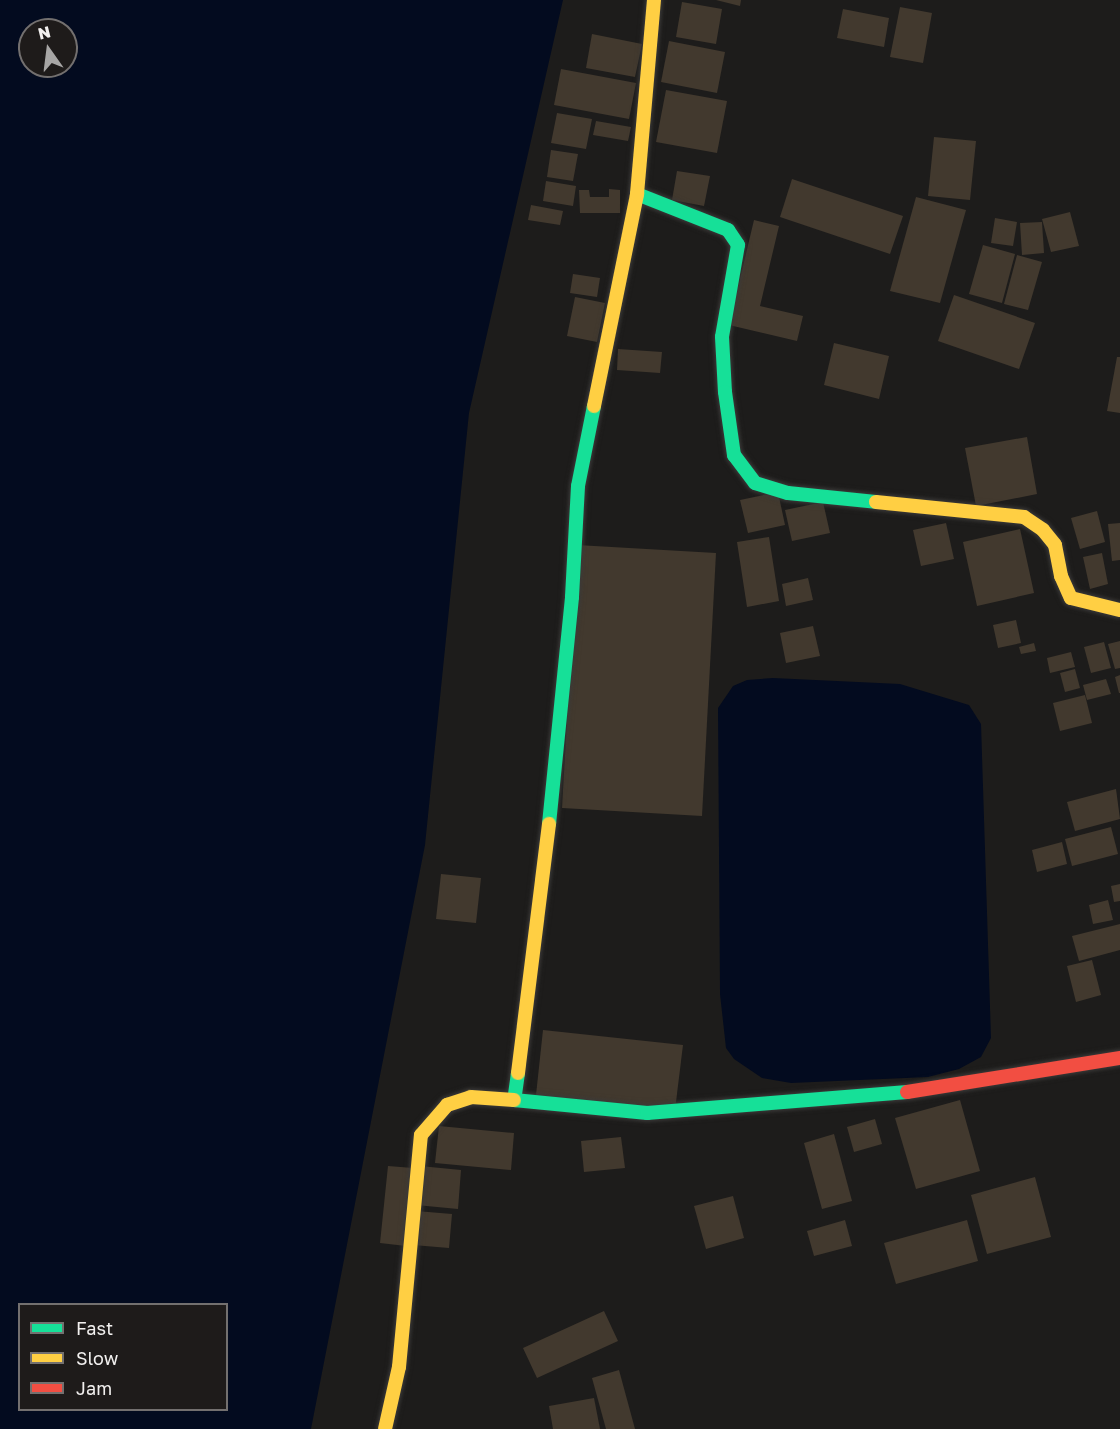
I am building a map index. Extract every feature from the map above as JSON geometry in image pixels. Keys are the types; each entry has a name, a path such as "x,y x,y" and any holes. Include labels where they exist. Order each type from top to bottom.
{"street":[{"path":"514,1100 546,858 572,597 578,486 637,194 654,0"},
{"path":"637,194 728,230 738,245 722,337 724,392 734,455 755,483 788,493 1024,517 1055,544 1061,576 1071,598 1120,610"},
{"path":"386,1429 399,1367 421,1135 431,1118 447,1105 471,1097 647,1113 893,1094 1120,1058"}],"water":[{"path":"0,0 563,0 469,413 425,845 311,1429 0,1429"},
{"path":"773,678 900,684 969,705 981,724 991,1038 981,1057 959,1069 928,1077 791,1083 762,1078 734,1059 726,1048 720,994 718,708 733,686 747,680"}],"building":[{"path":"716,0 741,0 740,6"},
{"path":"682,2 722,9 716,44 676,37"},
{"path":"900,7 932,13 923,63 890,57"},
{"path":"843,9 889,18 884,47 837,38"},
{"path":"592,34 642,44 635,77 586,68"},
{"path":"669,41 725,52 717,93 661,82"},
{"path":"561,69 636,83 629,119 554,105"},
{"path":"666,90 727,101 717,153 656,142"},
{"path":"557,113 592,119 586,149 551,143"},
{"path":"596,121 631,127 628,141 593,135"},
{"path":"934,137 976,141 970,200 928,196"},
{"path":"551,150 578,154 573,181 547,177"},
{"path":"677,171 710,176 704,206 672,200"},
{"path":"792,179 903,216 890,254 780,217"},
{"path":"546,181 576,186 573,206 543,201"},
{"path":"609,189 620,190 620,213 580,213 579,190 589,190 590,197 609,197"},
{"path":"916,197 966,210 940,303 890,291"},
{"path":"531,205 563,211 560,225 528,220"},
{"path":"1070,212 1079,246 1051,252 1042,219"},
{"path":"995,218 1017,222 1013,246 991,243"},
{"path":"754,220 779,226 760,306 803,316 797,341 729,325"},
{"path":"1042,222 1044,253 1022,255 1020,223"},
{"path":"983,245 1015,254 1002,303 969,294"},
{"path":"1017,255 1042,262 1028,310 1004,304"},
{"path":"573,274 600,278 597,297 570,293"},
{"path":"954,295 1035,323 1019,369 938,341"},
{"path":"575,297 605,303 597,342 567,336"},
{"path":"834,343 889,356 879,399 824,385"},
{"path":"618,349 662,352 660,373 617,370"},
{"path":"1117,357 1120,357 1120,413 1107,411"},
{"path":"1027,437 1037,494 976,506 965,448"},
{"path":"778,492 785,525 748,533 740,500"},
{"path":"823,502 830,533 792,541 785,510"},
{"path":"1097,511 1105,542 1080,549 1071,518"},
{"path":"946,523 954,559 921,566 913,530"},
{"path":"1120,523 1120,560 1112,561 1108,524"},
{"path":"1020,529 1034,593 977,606 963,542"},
{"path":"769,537 779,601 747,607 737,542"},
{"path":"577,545 716,553 702,816 562,808"},
{"path":"1102,553 1108,584 1090,589 1083,557"},
{"path":"808,578 813,600 786,606 782,584"},
{"path":"1016,620 1021,643 998,648 993,625"},
{"path":"813,626 820,656 786,663 780,633"},
{"path":"1120,641 1120,668 1115,669 1108,644"},
{"path":"1104,642 1111,668 1091,673 1084,647"},
{"path":"1034,643 1036,651 1021,654 1019,647"},
{"path":"1071,652 1075,667 1050,673 1047,658"},
{"path":"1075,669 1080,688 1065,692 1060,673"},
{"path":"1120,675 1120,693 1119,693 1115,677"},
{"path":"1106,679 1111,694 1087,700 1083,685"},
{"path":"1085,695 1092,723 1060,731 1053,703"},
{"path":"1116,789 1120,819 1075,831 1067,802"},
{"path":"1111,827 1118,854 1072,866 1065,839"},
{"path":"1062,842 1067,864 1037,872 1032,850"},
{"path":"441,874 481,878 476,923 436,919"},
{"path":"1120,884 1120,901 1114,902 1111,886"},
{"path":"1108,900 1113,920 1093,924 1089,905"},
{"path":"1120,924 1120,950 1079,961 1072,936"},
{"path":"1092,960 1101,995 1076,1002 1067,966"},
{"path":"543,1030 683,1045 675,1110 536,1095"},
{"path":"960,1100 980,1171 916,1189 895,1118"},
{"path":"875,1119 882,1144 854,1152 847,1127"},
{"path":"439,1126 514,1133 511,1170 435,1163"},
{"path":"834,1134 852,1201 822,1209 804,1143"},
{"path":"621,1137 625,1168 584,1172 581,1141"},
{"path":"388,1166 413,1168 406,1246 380,1243"},
{"path":"420,1166 461,1170 458,1209 416,1205"},
{"path":"1035,1177 1051,1237 987,1254 971,1195"},
{"path":"733,1196 744,1238 706,1249 694,1206"},
{"path":"416,1211 452,1214 449,1248 413,1245"},
{"path":"845,1220 852,1246 814,1256 807,1231"},
{"path":"967,1220 978,1261 896,1284 884,1243"},
{"path":"604,1311 618,1341 537,1378 523,1348"},
{"path":"619,1370 635,1429 606,1429 592,1378"},
{"path":"594,1398 600,1429 553,1429 549,1406"}],"traffic: fast":[{"path":"637,194 728,230 738,245 722,337 725,392 734,455 755,483 788,493 876,502"},
{"path":"549,824 572,597 578,486 594,406"},
{"path":"518,1073 514,1100 647,1113 907,1092"}],"traffic: slow":[{"path":"594,406 637,194 654,0"},
{"path":"876,502 1024,517 1043,530 1055,545 1061,576 1071,598 1120,610"},
{"path":"518,1073 549,824"},
{"path":"385,1429 399,1367 421,1135 447,1105 471,1097 514,1100"}],"traffic: jam":[{"path":"907,1092 1120,1058"}]}
